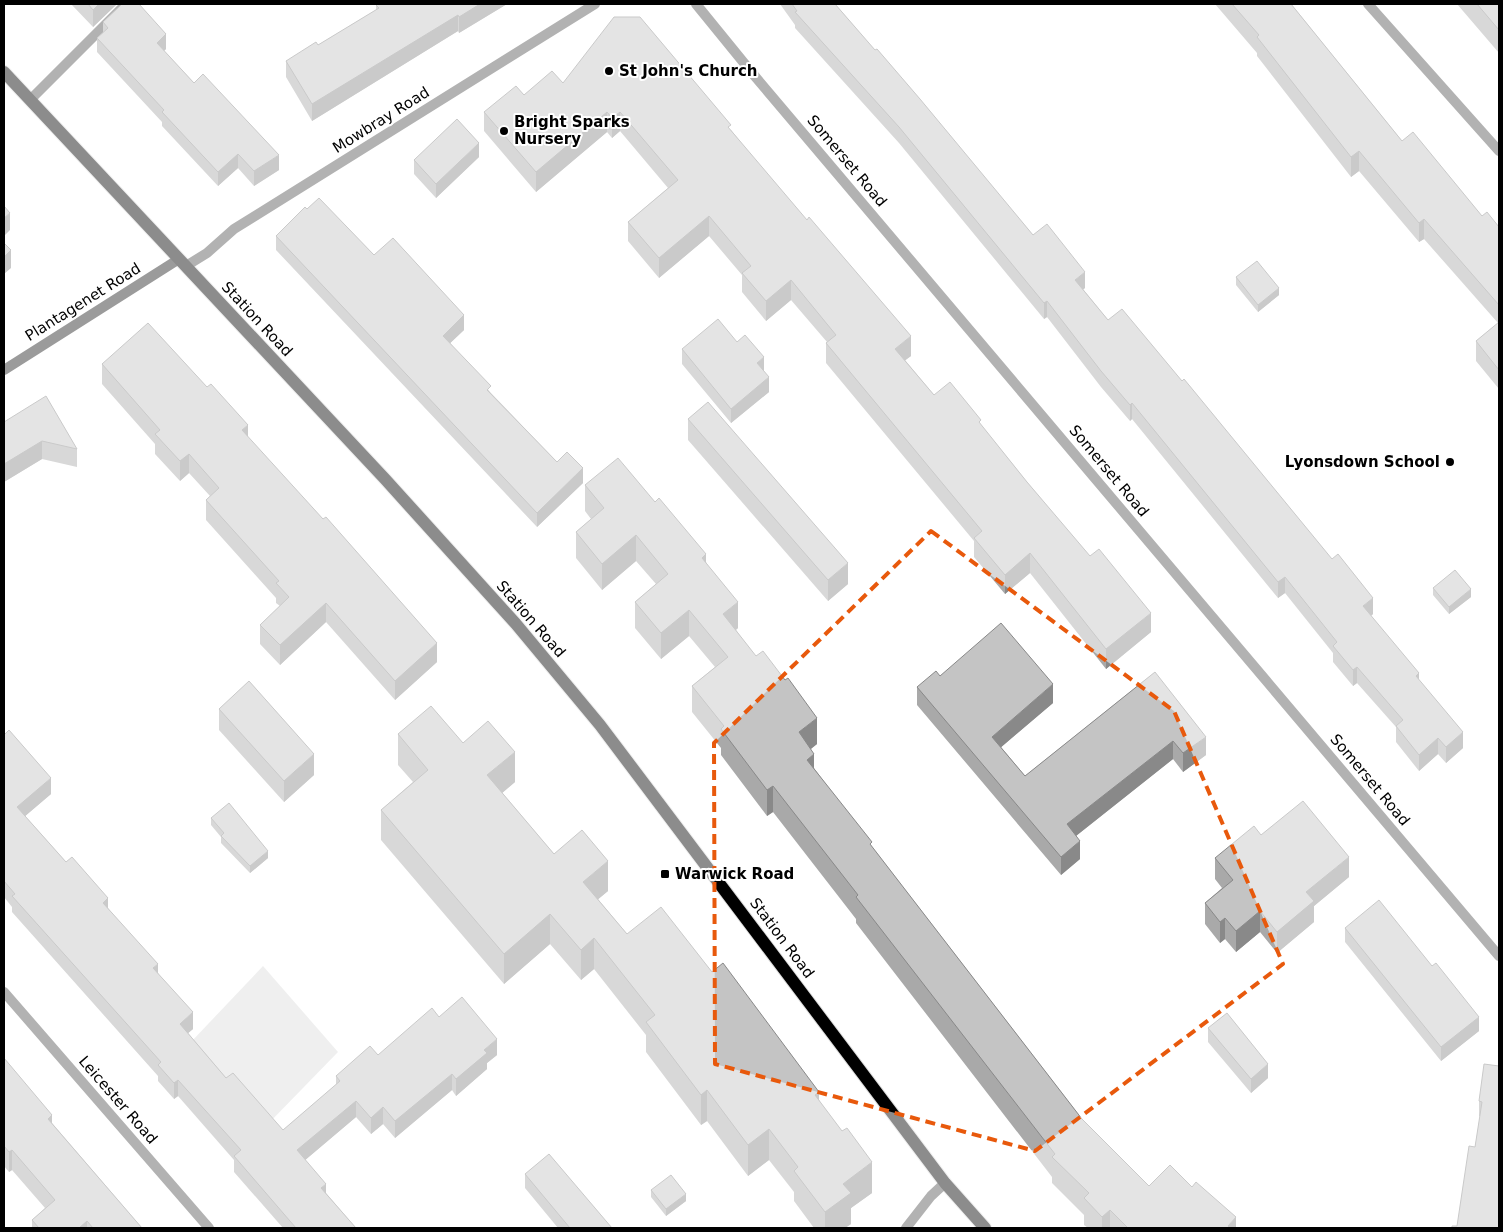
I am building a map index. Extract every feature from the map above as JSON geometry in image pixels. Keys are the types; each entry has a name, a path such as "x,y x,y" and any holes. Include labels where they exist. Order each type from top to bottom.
{"main road":[{"name":"Station Road","path":"4,72 398,493 516,624 600,725 945,1183 985,1228"}],"street":[{"path":"30,100 126,4"},
{"name":"Mowbray Road","path":"182,263 208,253 234,229 595,4"},
{"name":"Somerset Road","path":"696,4 753,74 1499,956"},
{"path":"1368,4 1499,150"},
{"name":"Plantagenet Road","path":"4,370 182,263"},
{"name":"Leicester Road","path":"4,992 209,1228"},
{"path":"906,1228 931,1196 945,1183"}],"highlighted area":[{"path":"931,531 1174,711 1283,964 1035,1151 715,1064 714,743"}],"shaded area":[{"path":"263,966 338,1052 267,1125 191,1042"}],"building":[{"path":"88,4 99,4 93,10"},
{"path":"122,4 139,4 166,34 157,43 194,83 203,74 279,155 254,171 238,154 218,172 97,38 108,28 103,22"},
{"path":"480,4 459,17 458,15 312,104 286,61 316,42 318,45 379,8 376,5"},
{"path":"792,4 835,4 920,99 1033,235 1047,224 1085,272 1075,280 1108,320 1122,309 1182,381 1184,379 1332,559 1338,554 1373,598 1363,606 1419,673 1416,676 1463,732 1446,747 1438,738 1419,755 1396,726 1403,720 1357,667 1353,670 1333,646 1337,642 1285,577 1278,582 1132,403 1130,405 1101,371 1047,301 1044,303 899,127 795,12 797,11"},
{"path":"1232,4 1291,4 1402,141 1413,132 1482,216 1487,212 1499,227 1499,305 1424,219 1419,223 1359,151 1351,157 1257,37 1259,35"},
{"path":"1477,4 1499,4 1499,30"},
{"path":"614,17 640,17 731,125 728,127 807,220 809,217 911,336 895,349 934,395 950,382 1027,482 1090,556 1099,549 1151,613 1106,649 1030,553 1005,575 974,538 982,531 826,343 836,335 791,280 766,301 742,273 751,266 709,216 659,258 628,222 678,180 620,112 612,118 607,112 536,172 484,112 516,86 524,95 552,71 563,83"},
{"path":"457,119 479,143 436,184 414,160"},
{"path":"319,198 374,255 393,238 464,315 443,336 491,386 487,390 557,462 567,452 583,468 537,513 276,236 305,207 307,209"},
{"path":"4,206 10,213 4,218"},
{"path":"4,243 11,250 4,257"},
{"path":"1257,261 1279,288 1258,305 1236,277"},
{"path":"718,319 737,342 745,335 764,357 757,363 769,377 731,409 682,349"},
{"path":"1499,322 1499,370 1476,341"},
{"path":"148,323 207,387 211,384 248,425 242,430 323,519 326,517 437,643 395,681 326,603 280,645 260,625 289,597 276,583 279,581 206,500 219,488 189,454 180,461 155,434 160,430 102,364"},
{"path":"46,396 77,449 42,441 4,464 4,422"},
{"path":"708,402 848,563 828,580 688,419"},
{"path":"618,458 655,502 659,498 706,554 702,558 738,602 723,614 756,656 763,651 785,680 788,678 817,718 799,732 814,754 807,760 872,842 870,844 1082,1119 1149,1186 1170,1165 1192,1187 1196,1182 1236,1217 1228,1226 1230,1228 1128,1228 1110,1210 1102,1217 1084,1198 1089,1193 1052,1157 1055,1154 856,897 858,895 773,786 767,790 721,729 724,726 692,686 728,657 689,610 661,633 635,602 668,574 636,535 602,564 576,532 604,508 585,485"},
{"path":"1455,570 1471,589 1449,607 1433,588"},
{"path":"1001,623 1053,684 992,737 1025,776 1155,672 1206,737 1183,753 1173,741 1067,824 1080,841 1061,857 917,687 936,671 940,676"},
{"path":"249,681 314,754 284,781 219,709"},
{"path":"431,706 463,743 488,721 515,752 487,775 554,854 582,830 608,861 583,882 627,934 661,907 712,972 723,963 819,1092 815,1095 842,1131 847,1128 872,1162 843,1184 851,1193 825,1212 794,1171 798,1167 769,1129 748,1145 707,1090 701,1095 646,1022 655,1015 594,938 581,950 550,914 504,954 381,810 428,770 398,734"},
{"path":"9,730 51,778 17,807 66,862 72,857 108,898 103,903 158,964 153,968 193,1012 180,1024 226,1078 233,1073 283,1130 340,1081 336,1076 370,1046 378,1055 432,1008 439,1017 462,997 497,1039 484,1050 487,1053 456,1079 452,1074 395,1121 383,1107 371,1118 356,1101 297,1150 326,1184 321,1188 356,1228 296,1228 234,1156 241,1150 178,1080 174,1083 158,1065 161,1062 12,896 15,894 4,881 4,735"},
{"path":"1303,801 1349,857 1306,892 1314,901 1277,932 1260,911 1236,931 1225,918 1220,922 1205,903 1233,880 1215,858 1254,826 1261,835"},
{"path":"229,803 268,851 250,866 221,836 224,833 211,818"},
{"path":"1379,900 1432,966 1436,963 1479,1017 1441,1047 1345,928"},
{"path":"1227,1013 1268,1064 1251,1079 1208,1028"},
{"path":"4,1058 52,1115 48,1119 142,1228 93,1228 87,1221 79,1228 39,1228 32,1220 55,1200 12,1150 9,1152 4,1146"},
{"path":"1484,1064 1499,1066 1499,1228 1452,1228 1452,1226 1457,1226 1469,1146 1475,1147 1482,1102 1479,1101"},
{"path":"549,1154 612,1228 570,1228 525,1174"},
{"path":"671,1175 686,1194 666,1209 651,1190"}],"place":[{"name":"St John's Church","path":"609,71"},
{"name":"Bright Sparks Nursery","path":"504,131"},
{"name":"Lyonsdown School","path":"1450,462"},
{"name":"Warwick Road","path":"665,874"}]}
